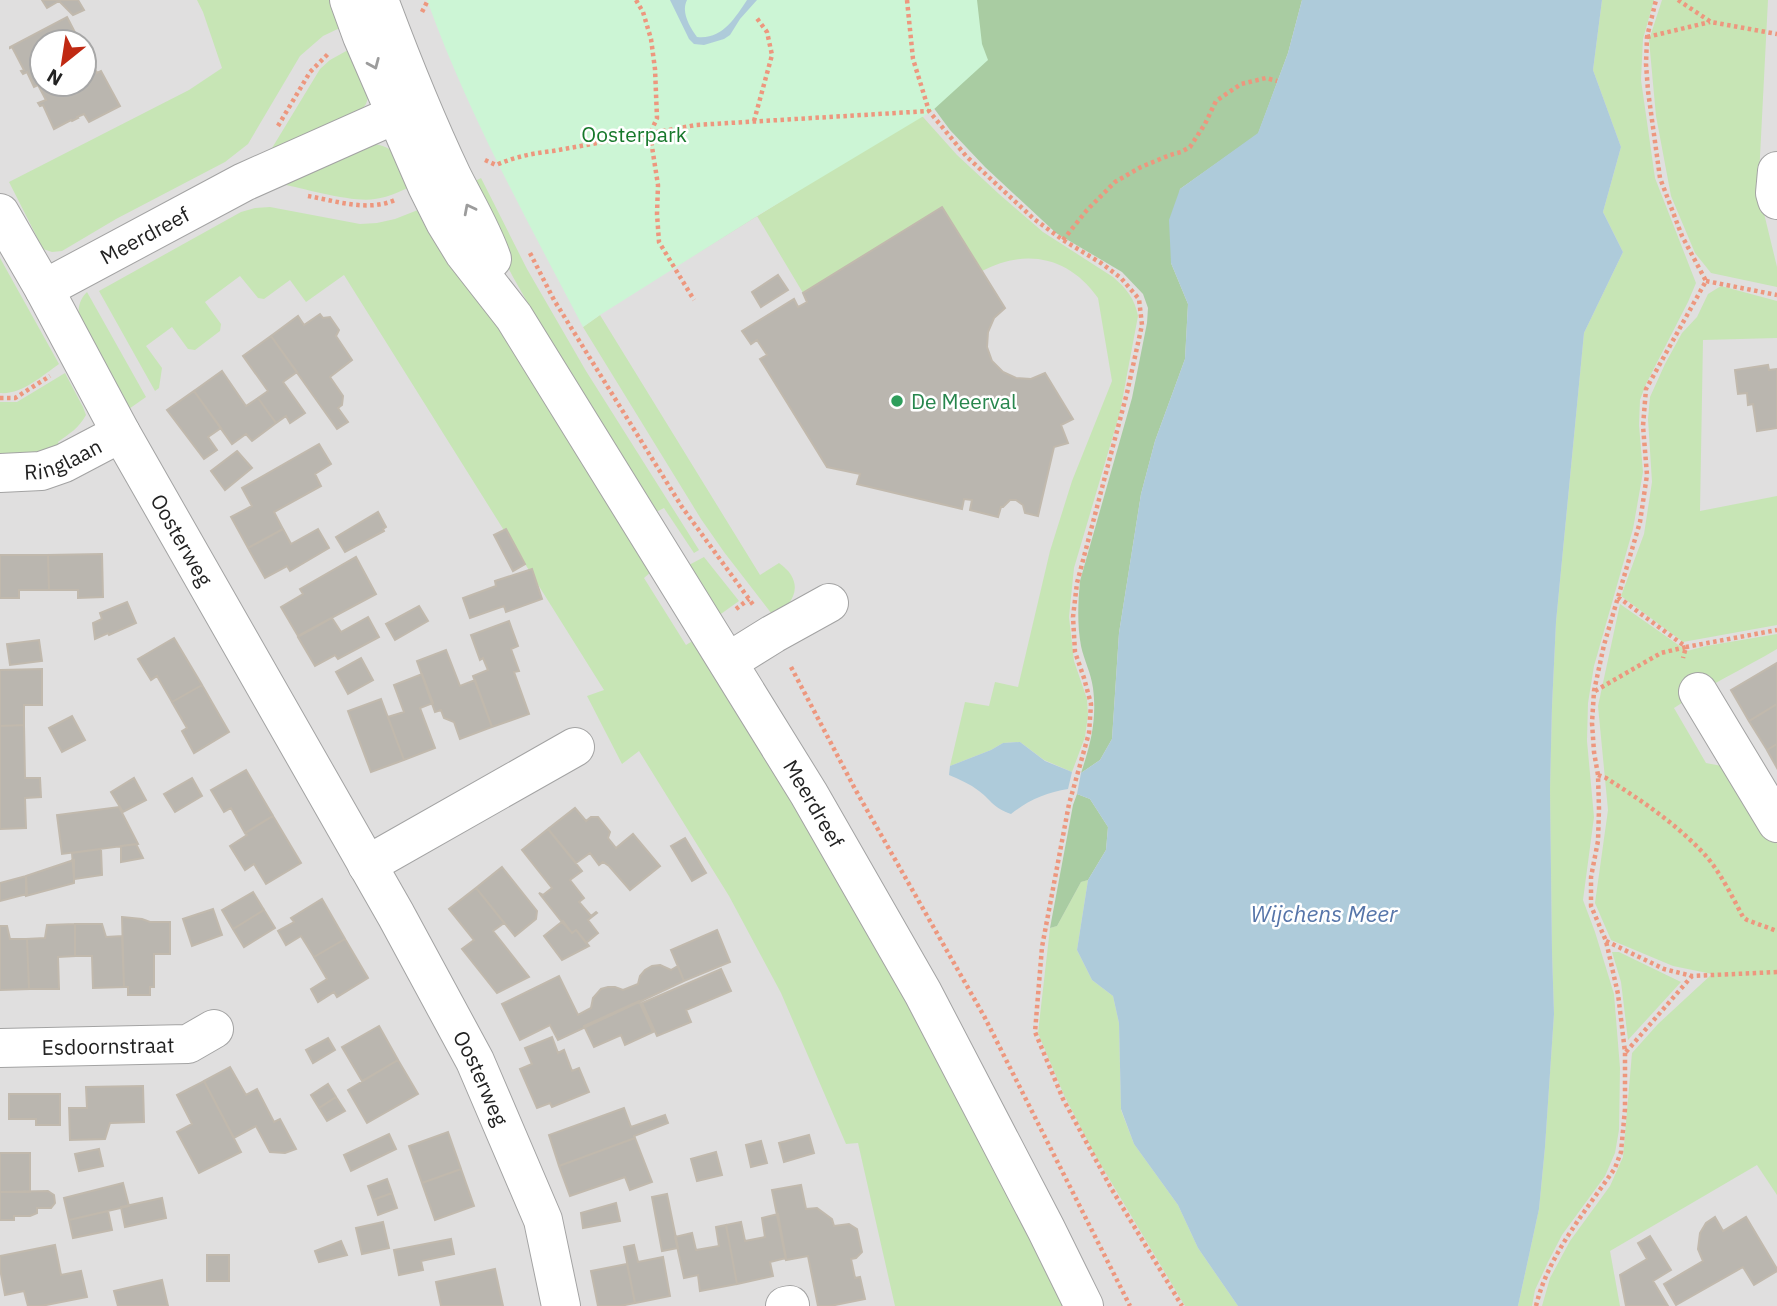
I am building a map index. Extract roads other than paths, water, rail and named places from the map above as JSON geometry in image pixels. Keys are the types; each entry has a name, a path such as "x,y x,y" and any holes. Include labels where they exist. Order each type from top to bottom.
{"street":[{"name":"Meerdreef","path":"349,0 362,36 453,173 445,222 464,254 514,317 809,794 923,993 1084,1306"},
{"name":"Meerdreef","path":"379,0 408,109"},
{"name":"Meerdreef","path":"44,289 244,182 408,109"},
{"path":"1777,171 1777,200"},
{"name":"Oosterweg","path":"0,213 475,1060 543,1220 561,1306"},
{"name":"Ringlaan","path":"0,473 41,471 64,463 121,433"},
{"path":"728,662 829,603"},
{"path":"1699,692 1777,823"},
{"path":"367,865 575,747"},
{"name":"Esdoornstraat","path":"0,1048 188,1044 214,1029"}],"water":[{"path":"670,0 687,0 685,14 689,24 697,37 706,37 727,26 747,0 757,0 730,35 704,45 694,44 689,39"},
{"name":"Wijchens Meer","path":"1302,0 1602,0 1593,70 1621,147 1603,212 1623,252 1584,333 1556,622 1550,790 1554,1014 1545,1147 1539,1209 1518,1306 1238,1306 1198,1248 1178,1205 1134,1144 1121,1109 1119,1023 1113,996 1092,980 1077,950 1088,880 1106,850 1108,827 1090,799 1077,794 1081,773 1100,760 1112,739 1119,633 1141,494 1155,441 1185,359 1188,304 1171,263 1169,220 1180,189 1258,133 1288,53"},
{"path":"1020,742 1045,761 1072,772 1068,789 1038,798 1011,814 996,807 972,786 949,775 950,766 1003,743"}],"place":[{"name":"De Meerval","path":"897,401"}],"park label":[{"name":"Oosterpark","path":"634,134"}]}
